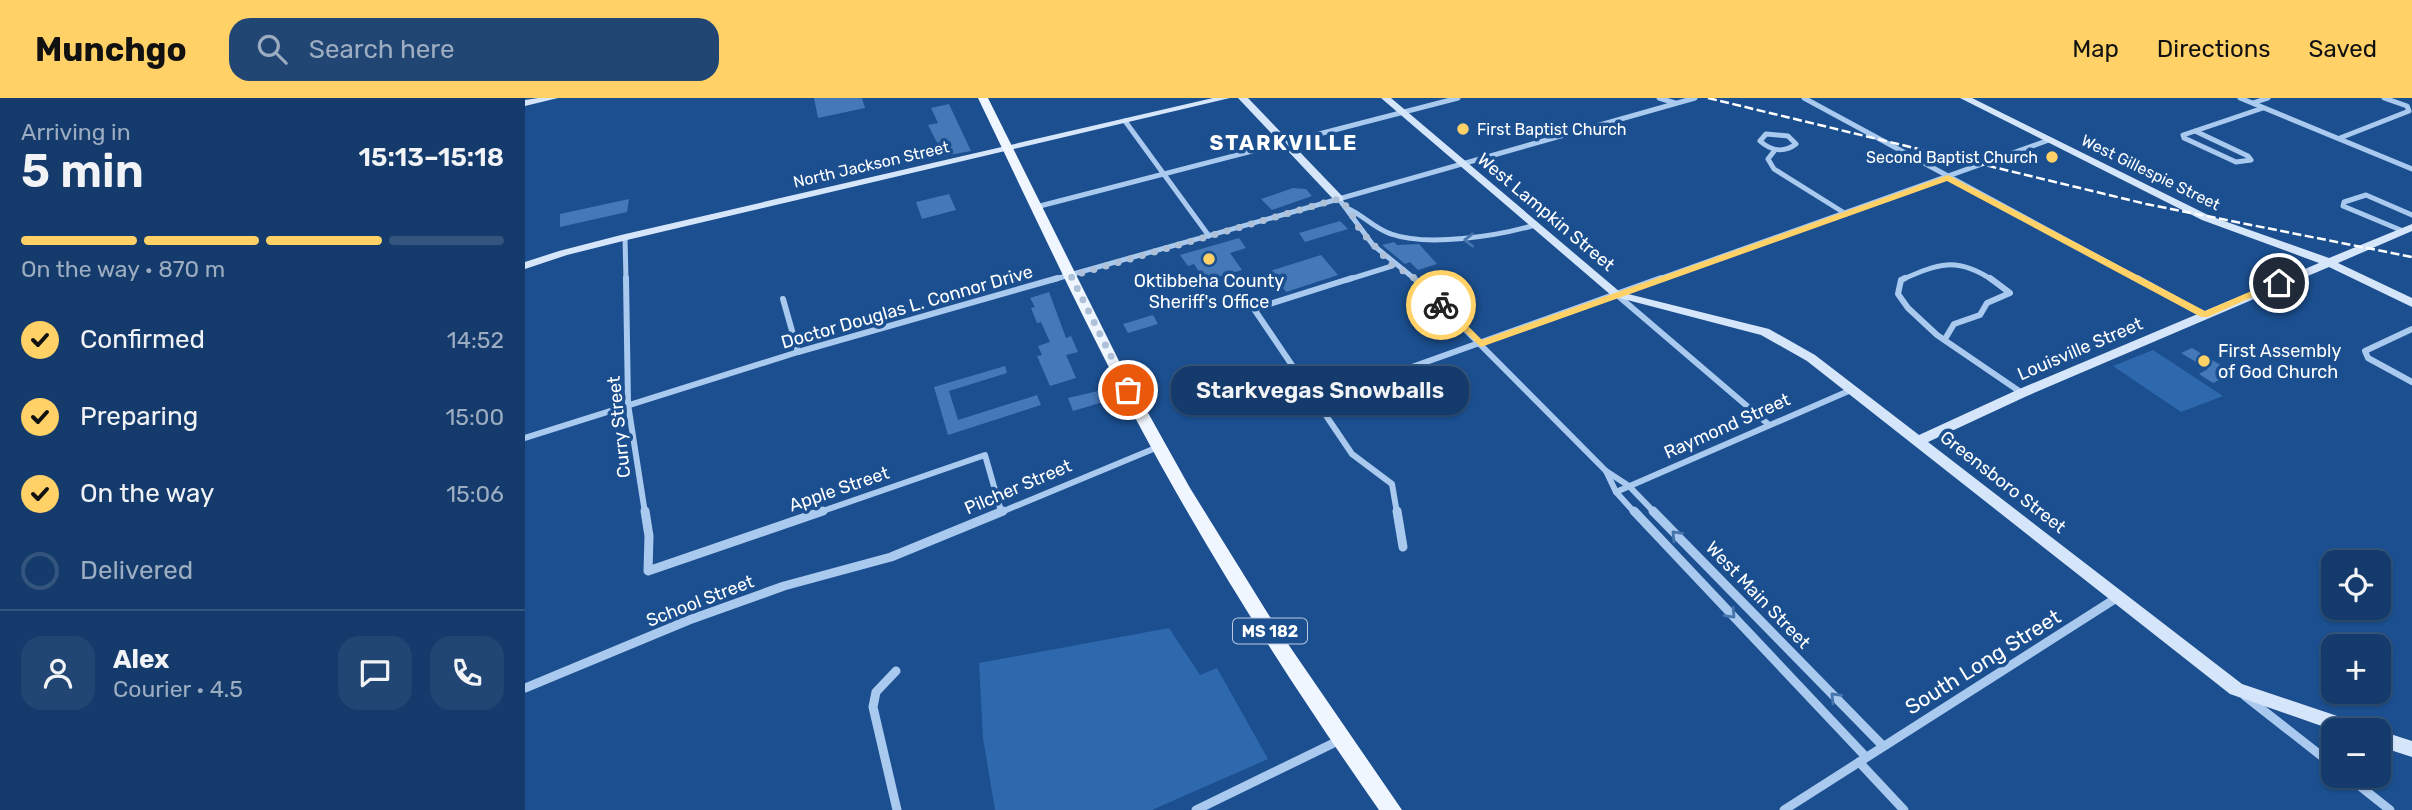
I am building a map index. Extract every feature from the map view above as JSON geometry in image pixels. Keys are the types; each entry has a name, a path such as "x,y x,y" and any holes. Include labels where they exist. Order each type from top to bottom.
{"main road":[{"name":"MS 182","path":"983,98 1158,447 1238,581 1341,740 1391,810"}],"street":[{"path":"525,103 553,98"},
{"name":"North Jackson Street","path":"525,266 625,237 1225,98"},
{"path":"1243,98 1339,199"},
{"name":"West Lampkin Street","path":"1385,98 1405,112 1768,424"},
{"path":"1036,207 1460,98"},
{"path":"1659,98 1676,103"},
{"name":"Doctor Douglas L. Connor Drive","path":"525,438 798,352 1695,98"},
{"path":"1804,98 2204,315"},
{"name":"West Gillespie Street","path":"1965,98 2228,228 2328,262 2412,303"},
{"path":"2240,98 2412,169"},
{"path":"2253,103 2268,98"},
{"path":"2339,138 2409,111 2407,106 2384,98"},
{"path":"2195,131 2248,156 2251,160 2236,162 2184,138 2183,135 2195,131 2264,108"},
{"path":"1125,121 1209,236"},
{"path":"1775,150 1765,146 1760,138 1777,134 1795,141 1791,148 1775,150 1767,159 1774,169 1846,214"},
{"path":"1318,401 1616,294 1633,291 2049,140"},
{"path":"2407,229 2352,212 2343,206 2344,202 2366,195 2412,215"},
{"name":"West Main Street","path":"1339,199 1392,265 1411,275 1606,471 1629,486 1883,746"},
{"path":"1349,209 1394,236 1467,241 1495,237 1535,225"},
{"path":"1356,223 1367,220"},
{"name":"Louisville Street","path":"1919,441 2022,393 2407,229"},
{"name":"Curry Street","path":"625,237 628,404 649,536 648,571"},
{"path":"1945,339 1954,324 1980,315 1987,303 2010,293 1978,269 1957,261 1901,280 1898,294 1907,311 1945,339 2022,393"},
{"path":"1392,265 1254,309 1352,454 1392,484 1403,547"},
{"name":"Greensboro Street","path":"1616,294 1765,332 1811,358 2321,756"},
{"path":"783,299 798,352"},
{"path":"2412,329 2365,351 2368,358 2412,383"},
{"name":"Raymond Street","path":"1616,492 1851,390"},
{"name":"Pilcher Street","path":"891,556 1158,447"},
{"name":"Apple Street","path":"648,571 985,455 1001,511"},
{"name":"West Main Street","path":"1606,471 1616,492 1863,759 1904,810"},
{"name":"School Street","path":"525,688 689,620 784,586 891,556"},
{"name":"South Long Street","path":"1784,810 2118,597"},
{"path":"896,671 876,692 873,707 897,810"},
{"path":"2236,689 2321,718"},
{"path":"1196,810 1341,740"},
{"path":"2391,742 2412,749"},
{"path":"2362,788 2390,810"}],"shaded area":[{"path":"2153,350 2223,396 2181,412 2113,366"},
{"path":"1169,628 1200,675 1217,668 1268,759 1152,810 995,810 983,738 979,663"}],"building":[{"path":"814,98 862,98 865,108 818,118"},
{"path":"949,104 971,151 944,156 928,125 938,123 931,108"},
{"path":"1293,188 1306,189 1312,196 1272,210 1261,199"},
{"path":"949,194 956,210 922,219 916,202"},
{"path":"629,199 627,212 560,227 560,214"},
{"path":"1340,221 1348,229 1305,242 1299,233"},
{"name":"Oktibbeha County Sheriff's Office","path":"1239,238 1246,248 1230,253 1242,270 1205,281 1194,264 1188,266 1180,255"},
{"path":"1394,242 1397,245 1419,244 1437,264 1418,270 1410,262 1405,264 1382,245"},
{"path":"1321,255 1338,275 1286,292 1270,271"},
{"path":"1049,292 1066,338 1071,336 1078,352 1066,355 1076,378 1050,386 1037,356 1042,355 1038,346 1050,342 1041,322 1037,323 1031,308 1035,307 1030,298"},
{"path":"1153,315 1158,324 1128,333 1123,324"},
{"name":"First Assembly of God Church","path":"2192,348 2234,373 2213,383 2199,374 2208,369 2181,353"},
{"path":"1005,366 1007,373 949,391 958,420 1037,395 1041,405 948,435 934,387"},
{"path":"1098,391 1103,402 1073,411 1068,398"}],"railway":[{"path":"1708,98 2146,204 2412,257"}],"way so far":[{"path":"1128,390 1071,276 1324,203 1339,199 1349,209 1360,230 1392,265 1411,275 1441,305"}],"place":[{"name":"First Baptist Church","path":"1463,129"},
{"name":"Second Baptist Church","path":"2052,157"},
{"name":"Oktibbeha County Sheriff's Office","path":"1209,259"},
{"name":"First Assembly of God Church","path":"2204,361"},
{"name":"Starkvegas Snowballs","path":"1128,390"}],"district":[{"name":"STARKVILLE","path":"1284,143"}],"route":[{"path":"1441,305 1481,344 1948,178 2204,315 2279,283"}]}
